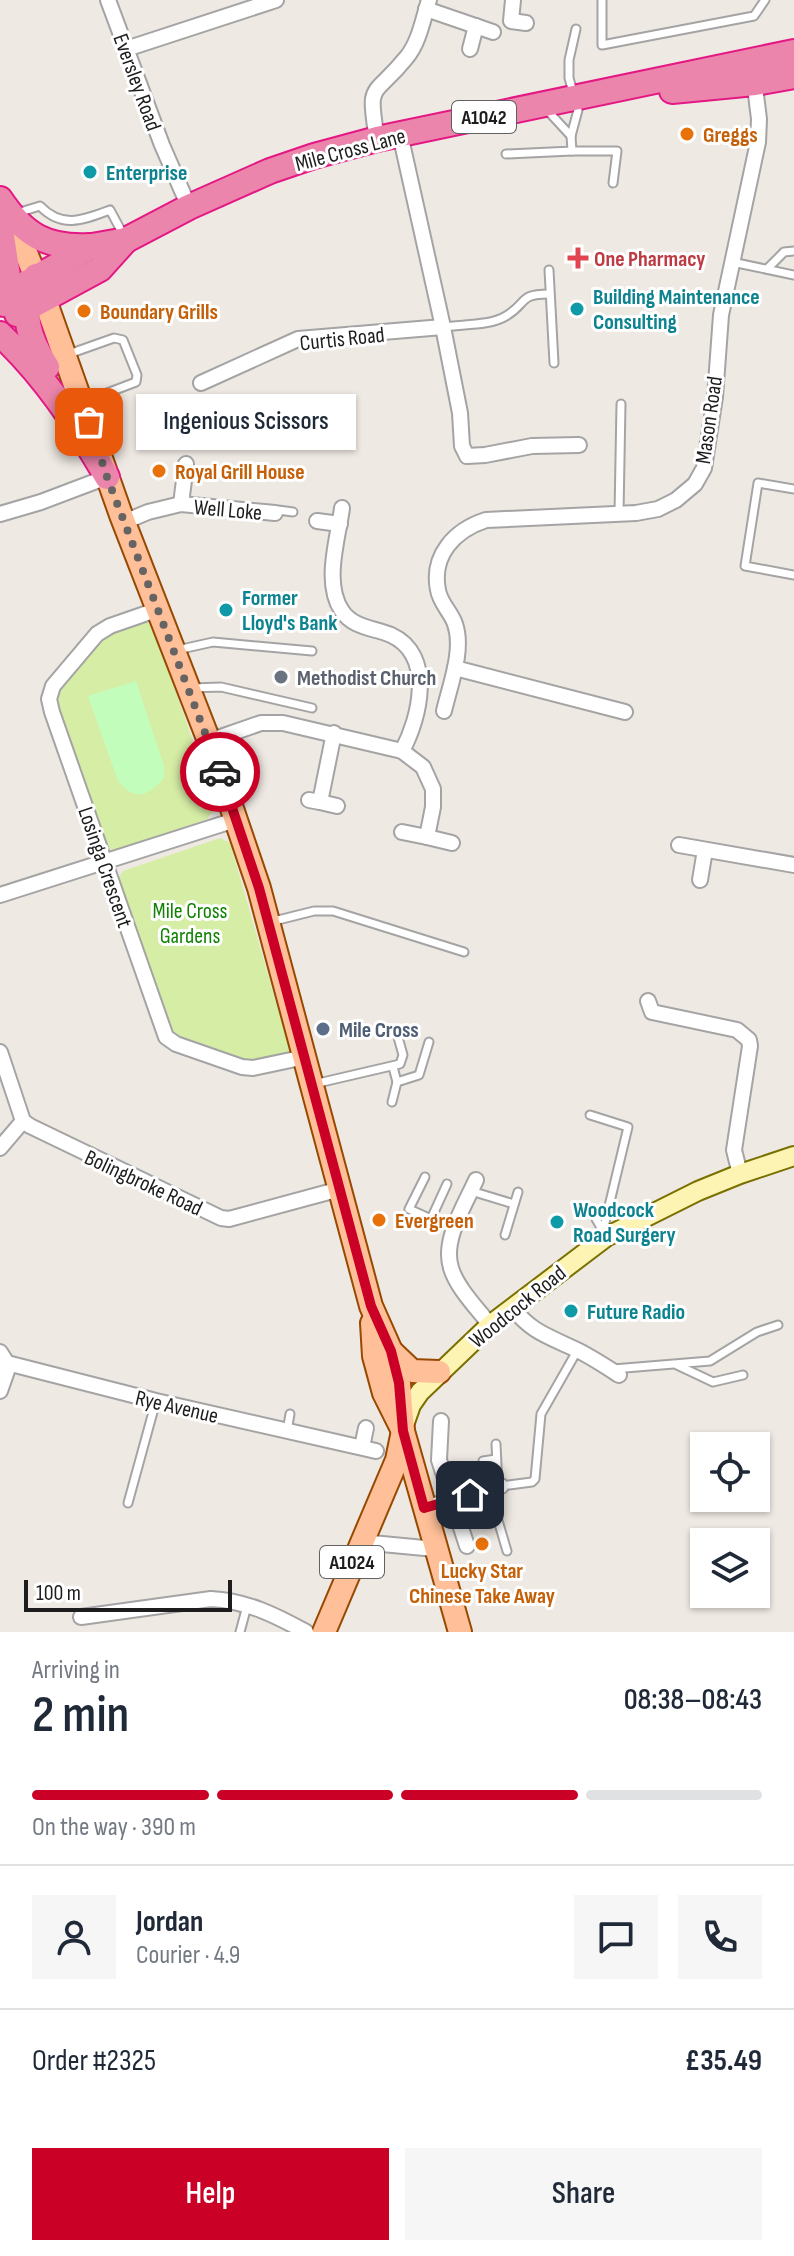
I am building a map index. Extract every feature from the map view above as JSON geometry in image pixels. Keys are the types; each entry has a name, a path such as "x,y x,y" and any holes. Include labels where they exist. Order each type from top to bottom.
{"highway":[{"name":"Mile Cross Lane","path":"753,72 794,52"},
{"name":"Mile Cross Lane","path":"17,301 92,246 126,240 189,207 270,171 314,156 388,136 582,98 753,72 794,76"},
{"path":"0,262 3,218"},
{"path":"3,218 8,276 32,343 77,410 107,477"},
{"name":"A1042","path":"3,218 46,242 74,247 92,246"},
{"name":"Mile Cross Lane","path":"17,301 96,274 126,240"},
{"path":"17,301 126,240"},
{"path":"0,334 77,410"},
{"path":"0,359 44,380"}],"main road":[{"path":"3,218 17,301 64,355 77,410"},
{"path":"107,477 209,741 267,922 371,1306 391,1351 401,1393 403,1431"},
{"path":"371,1306 374,1356 384,1393 403,1431 460,1632"},
{"path":"391,1351 407,1369 424,1374 439,1372"},
{"name":"A1024","path":"324,1632 397,1460 403,1431"}],"street":[{"name":"Eversley Road","path":"108,0 160,140 189,207"},
{"path":"126,49 276,0"},
{"path":"501,24 513,0"},
{"path":"526,23 476,26 427,5 413,47 372,94 388,136 443,327 458,403 462,446 467,456 532,446 579,445"},
{"path":"470,49 476,26"},
{"name":"Mason Road","path":"444,711 455,668 455,624 438,591 437,573 441,555 453,537 469,525 486,520 619,514 658,509 676,500 695,484 704,468 715,397 717,342 758,142 759,119 753,72"},
{"name":"Curtis Road","path":"201,383 298,339 443,327"},
{"name":"Well Loke","path":"181,504 186,464"},
{"path":"0,514 107,477"},
{"name":"Well Loke","path":"124,522 181,504 275,513"},
{"path":"342,508 333,578 335,595 343,613 357,624 391,635 408,645 417,663 420,681 415,720 402,751"},
{"path":"317,521 340,524"},
{"name":"Losinga Crescent","path":"159,609 110,626 97,634 53,686 49,699 166,1037 176,1044 242,1067 253,1068 305,1057"},
{"path":"455,668 625,712"},
{"path":"209,741 261,723 283,723 402,751 423,767 433,789 427,837"},
{"path":"334,733 315,801 337,806"},
{"path":"0,895 235,820"},
{"path":"402,832 452,843"},
{"path":"679,845 794,865"},
{"path":"700,880 705,850"},
{"path":"648,1011 737,1030 749,1040 734,1150 740,1174"},
{"path":"0,1052 23,1121 0,1148"},
{"name":"Bolingbroke Road","path":"23,1121 105,1165 221,1218 229,1219 340,1189"},
{"name":"Woodcock Road","path":"403,1431 411,1405 439,1372 490,1325 604,1234 740,1174 794,1156"},
{"path":"474,1185 450,1241 451,1271 490,1325"},
{"path":"512,1307 524,1323 539,1333 615,1372"},
{"path":"0,1391 7,1371 3,1358"},
{"name":"Rye Avenue","path":"3,1358 156,1401 369,1449 366,1428"},
{"path":"441,1421 439,1460 467,1546"},
{"path":"424,1508 496,1488"},
{"path":"361,1542 435,1549"},
{"path":"81,1617 211,1599 247,1604 278,1616 306,1632"}],"lane":[{"path":"602,0 602,45 754,16 765,0"},
{"path":"572,151 571,136 582,98 569,78 569,60 576,29"},
{"path":"544,106 571,136"},
{"path":"506,154 617,151 613,183"},
{"path":"3,218 40,206 51,218 67,221 85,219 110,210 126,240"},
{"path":"767,269 784,252 794,251"},
{"path":"732,262 794,275"},
{"path":"549,270 554,363"},
{"path":"443,327 495,320 507,316 526,297 549,294"},
{"path":"64,355 119,337 137,375 136,382 77,410"},
{"path":"619,514 621,404"},
{"path":"794,489 758,483 745,566 794,575"},
{"path":"275,513 278,510 293,512"},
{"path":"175,650 213,642 312,651"},
{"path":"189,688 221,687 312,708"},
{"path":"267,922 314,911 333,911 464,952"},
{"path":"312,1084 393,1067 403,1060 396,1030"},
{"path":"397,1082 419,1075 429,1042"},
{"path":"392,1102 397,1082 393,1067"},
{"path":"590,1115 628,1127 604,1234"},
{"path":"425,1177 409,1209 455,1230"},
{"path":"431,1219 447,1184"},
{"path":"474,1185 514,1204"},
{"path":"505,1235 518,1192"},
{"path":"596,1219 604,1234"},
{"path":"615,1372 710,1361 757,1332 778,1325"},
{"path":"496,1488 535,1479 541,1414 577,1350"},
{"path":"676,1364 713,1382 743,1375"},
{"path":"128,1503 156,1401"},
{"path":"287,1431 290,1414"},
{"path":"496,1444 496,1488 507,1551"},
{"path":"483,1461 496,1459"},
{"path":"240,1632 247,1604"}],"green space":[{"path":"145,621 152,624 216,807 207,819 115,852 102,843 57,709 57,693 105,635"},
{"path":"136,681 164,766 164,778 141,794 130,792 118,781 88,696"},
{"name":"Mile Cross Gardens","path":"220,838 230,843 290,1051 286,1056 255,1065 177,1041 166,1029 116,882 123,871"}],"way so far":[{"path":"89,422 121,515 220,772"}],"place":[{"name":"Greggs","path":"687,134"},
{"name":"Enterprise","path":"90,172"},
{"name":"One Pharmacy","path":"578,258"},
{"name":"Building Maintenance Consulting","path":"577,309"},
{"name":"Boundary Grills","path":"84,311"},
{"name":"Ingenious Scissors","path":"89,422"},
{"name":"Royal Grill House","path":"159,471"},
{"name":"Former Lloyd's Bank","path":"226,610"},
{"name":"Methodist Church","path":"281,677"},
{"name":"Mile Cross","path":"323,1029"},
{"name":"Evergreen","path":"379,1220"},
{"name":"Woodcock Road Surgery","path":"557,1222"},
{"name":"Future Radio","path":"571,1311"},
{"name":"Lucky Star Chinese Take Away","path":"482,1544"}],"route":[{"path":"220,772 259,888 371,1306 391,1351 401,1393 403,1431 424,1508 470,1495"}]}
